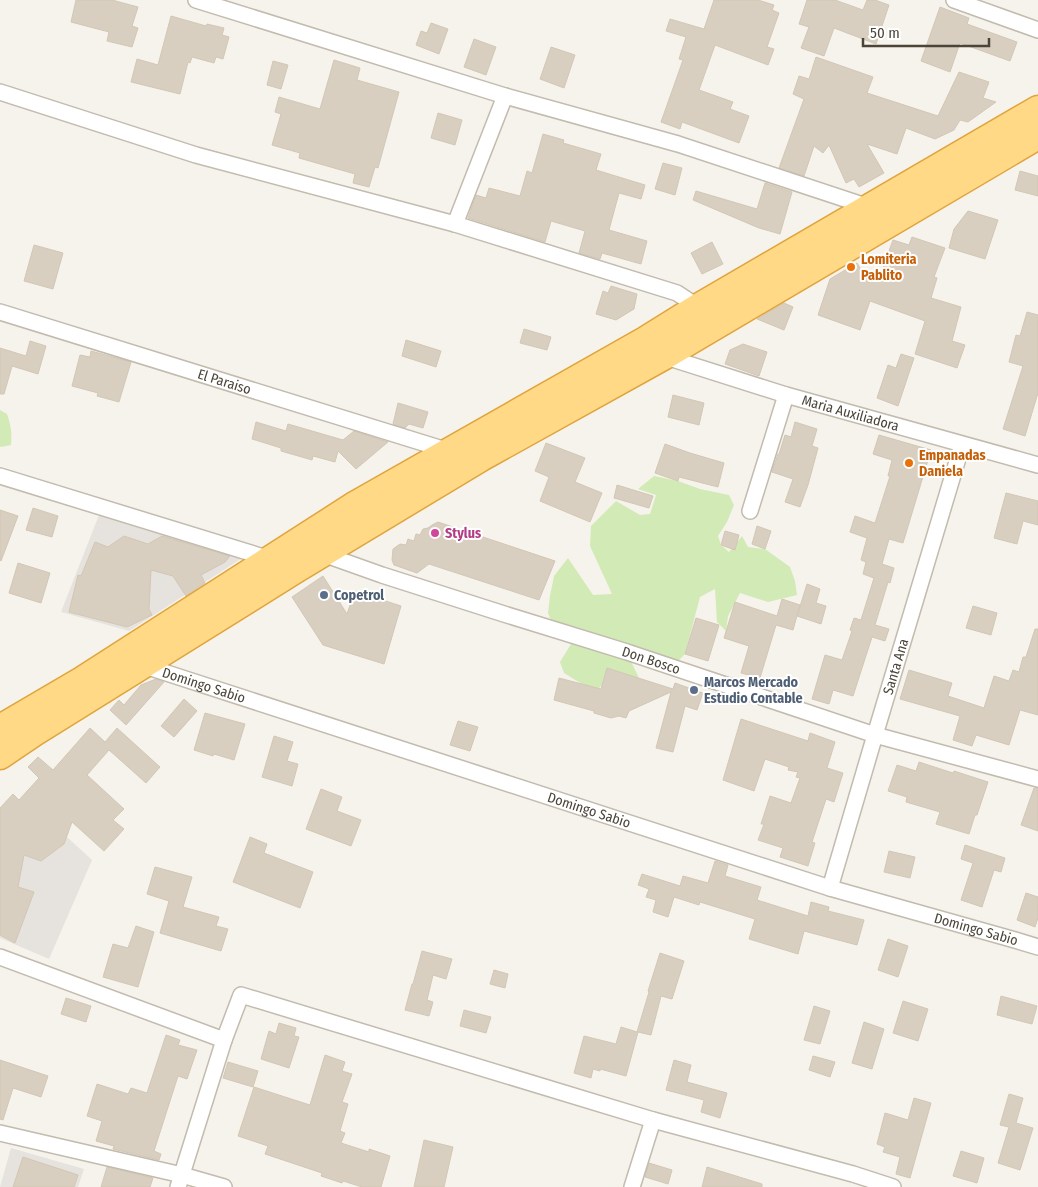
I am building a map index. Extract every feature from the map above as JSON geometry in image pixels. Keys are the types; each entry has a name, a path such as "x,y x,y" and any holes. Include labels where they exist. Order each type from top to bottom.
{"highway":[{"path":"0,756 142,665 481,458 706,316 869,207 1038,109"},
{"path":"706,316 1038,136"},
{"path":"2,726 82,680 356,504 449,451 654,348"}],"street":[{"path":"196,0 505,96 678,144 869,207"},
{"path":"954,0 1038,30"},
{"path":"0,92 196,155 455,224 677,293 706,316"},
{"path":"455,224 505,96"},
{"name":"El Paraiso","path":"0,312 449,451"},
{"name":"Maria Auxiliadora","path":"654,348 786,395 1038,465"},
{"path":"750,511 786,395"},
{"name":"Santa Ana","path":"830,888 874,735 962,445"},
{"path":"0,476 270,558"},
{"name":"Don Bosco","path":"323,554 382,575 627,652 874,735 1038,779"},
{"name":"Domingo Sabio","path":"142,665 830,888 1038,947"},
{"path":"0,957 224,1040"},
{"path":"180,1181 224,1040 241,996 653,1120 853,1174 893,1187"},
{"path":"632,1187 653,1120"},
{"path":"0,1133 180,1181 224,1187"}],"shaded area":[{"path":"101,510 250,553 129,631 61,612"},
{"path":"0,816 42,827 68,838 92,860 49,959 0,938"},
{"path":"11,1148 84,1169 78,1187 0,1187"}],"green space":[{"path":"0,410 7,414 11,437 11,445 1,447 0,446"},
{"path":"654,476 729,495 734,505 727,522 718,536 721,545 729,552 742,536 748,547 765,549 790,567 797,595 768,602 740,593 728,616 726,631 717,622 715,589 700,597 685,654 676,663 627,653 639,678 607,668 602,685 595,692 564,673 560,662 576,636 552,623 548,613 554,576 568,558 593,595 612,594 590,546 591,526 616,501 640,515 650,514 656,495 638,489"}],"building":[{"path":"76,0 112,0 138,7 132,26 138,28 132,47 107,41 109,32 71,22"},
{"path":"714,0 758,0 774,5 772,10 779,13 767,47 774,49 768,65 715,45 699,90 733,102 730,109 749,116 739,143 682,122 680,129 661,122 683,60 679,59 686,37 666,31 670,19 704,29"},
{"path":"807,0 835,0 863,10 867,0 875,0 889,5 876,44 834,28 824,56 801,48 809,27 799,24"},
{"path":"940,7 969,18 967,24 1017,42 1010,61 960,43 950,72 921,61"},
{"path":"171,16 206,26 207,24 224,28 222,35 229,37 223,59 216,57 214,63 192,57 190,63 188,62 180,94 131,82 137,59 158,65"},
{"path":"431,23 448,29 439,54 416,45 421,31 427,33"},
{"path":"474,39 496,47 486,75 464,67"},
{"path":"551,47 575,55 564,88 540,79"},
{"path":"816,57 873,77 867,93 938,116 959,72 989,82 983,98 996,102 968,122 960,120 954,130 935,139 906,128 897,154 867,144 884,173 859,187 854,179 846,183 829,145 823,153 814,146 804,176 779,168 804,99 793,94 799,76 809,79"},
{"path":"334,60 360,68 357,80 399,92 378,168 375,167 369,187 353,183 355,174 299,158 300,153 272,145 281,114 275,112 279,97 320,109"},
{"path":"273,61 288,65 281,89 267,85"},
{"path":"438,113 462,120 455,145 431,138"},
{"path":"543,134 564,140 563,143 601,154 596,170 645,185 641,199 619,193 609,230 647,241 641,264 602,253 600,259 579,253 585,231 551,221 545,242 468,218 476,195 486,198 489,188 520,196 527,171 532,173"},
{"path":"663,163 682,168 675,195 655,189"},
{"path":"1020,171 1038,176 1038,196 1015,190"},
{"path":"765,183 792,192 780,234 759,228 693,200 696,191 757,209"},
{"path":"968,211 998,220 985,259 949,248 954,229"},
{"path":"912,237 945,248 934,277 937,278 931,298 961,307 952,341 965,345 957,368 915,354 925,321 870,301 860,330 818,315 830,279 857,263 869,283 874,275 879,279 893,240 909,245"},
{"path":"712,242 723,264 702,274 691,253"},
{"path":"34,245 63,253 53,289 24,281"},
{"path":"611,286 637,294 634,309 616,320 596,314 603,291 608,293"},
{"path":"784,303 793,307 784,330 757,319"},
{"path":"1027,312 1038,315 1038,393 1025,436 1003,429 1023,366 1009,362 1016,335 1020,336"},
{"path":"524,329 551,337 547,350 520,343"},
{"path":"406,340 441,351 436,367 402,356"},
{"path":"30,341 46,346 38,374 12,366 4,394 0,394 0,348 26,356"},
{"path":"743,344 767,352 759,376 725,364 730,350"},
{"path":"91,351 131,362 119,402 97,396 98,393 72,386 80,355 90,357"},
{"path":"901,354 914,358 898,406 877,398 888,365 896,368"},
{"path":"673,395 704,403 699,425 668,417"},
{"path":"398,403 428,412 423,428 409,424 405,428 393,424"},
{"path":"256,422 286,431 288,424 343,440 354,431 388,442 356,469 338,451 335,462 313,456 312,460 281,451 281,448 252,439"},
{"path":"795,422 817,429 812,446 818,448 800,507 785,502 793,479 772,472 785,435 791,437"},
{"path":"879,435 931,450 903,543 889,539 882,564 894,568 875,625 889,629 885,641 872,637 853,696 833,690 829,704 812,699 825,655 842,660 852,631 850,630 854,618 861,620 874,578 863,574 866,562 861,560 867,538 850,532 855,516 875,523 890,476 888,476 892,460 873,454"},
{"path":"546,443 585,458 575,482 602,493 590,522 540,501 549,477 535,471"},
{"path":"665,444 724,463 718,487 679,477 678,481 655,473"},
{"path":"617,485 653,496 649,508 614,498"},
{"path":"1006,493 1038,501 1038,525 1023,521 1017,544 994,538"},
{"path":"33,508 58,516 52,537 26,530"},
{"path":"0,510 18,516 1,561 0,560"},
{"path":"438,522 555,561 539,600 429,564 417,573 394,565 392,560 393,549 400,544 406,545 408,539 414,541 416,534 420,535 423,529"},
{"path":"757,526 771,531 765,549 752,544"},
{"path":"725,531 739,535 735,550 721,545"},
{"path":"124,536 148,544 162,536 230,556 225,562 201,575 205,583 186,596 173,576 151,570 149,609 152,615 127,627 69,612 78,575 81,576 95,542 108,547"},
{"path":"18,563 50,573 41,603 9,593"},
{"path":"323,576 347,614 355,591 401,606 384,664 323,645 292,597"},
{"path":"807,584 820,589 816,603 826,606 821,624 797,616"},
{"path":"782,599 800,605 793,630 776,625 760,678 741,673 749,646 724,638 735,602 777,616"},
{"path":"973,606 997,613 991,635 966,628"},
{"path":"696,618 719,625 708,661 685,654"},
{"path":"1035,629 1038,629 1038,715 1020,710 1009,745 976,735 972,746 953,740 960,716 900,699 909,670 952,683 948,696 984,708 994,676 1009,681 1013,670 1019,672"},
{"path":"607,668 673,689 675,683 703,693 697,710 685,706 673,752 656,748 671,692 629,711 626,718 619,716 611,718 594,713 594,711 554,700 559,678 601,689"},
{"path":"156,679 164,682 126,725 110,710 119,700 124,705 141,685"},
{"path":"184,699 197,711 174,737 161,726"},
{"path":"205,713 245,724 234,760 194,750"},
{"path":"741,719 808,741 810,733 835,742 827,768 843,773 834,802 826,799 812,842 815,843 808,866 780,857 783,848 758,840 764,824 761,824 770,796 791,803 800,778 796,777 798,772 788,770 789,767 765,759 754,791 723,780"},
{"path":"458,721 478,727 470,751 450,745"},
{"path":"90,728 105,742 117,728 160,767 146,783 109,750 87,775 124,809 113,820 124,829 104,851 72,822 64,844 41,861 24,855 18,887 34,892 15,943 0,935 0,808 13,794 19,800 39,778 28,767 38,757 53,770"},
{"path":"274,736 293,742 287,761 298,764 292,786 262,777"},
{"path":"919,762 988,782 969,834 936,824 940,812 906,802 907,797 888,791 897,765 916,771"},
{"path":"1034,788 1038,788 1038,831 1021,825"},
{"path":"321,789 342,797 337,811 361,820 351,846 306,829"},
{"path":"250,837 267,844 264,853 313,872 300,908 233,882"},
{"path":"965,845 1005,858 1001,872 994,870 982,907 961,900 973,863 961,859"},
{"path":"889,851 915,857 910,878 884,872"},
{"path":"715,861 728,865 725,876 761,887 757,900 808,916 811,902 829,907 828,911 864,920 857,945 804,931 798,954 749,939 755,919 700,902 699,905 674,897 668,917 653,912 656,900 646,897 649,889 638,885 642,874 680,886 683,876 708,883"},
{"path":"155,867 192,877 183,907 219,917 216,926 228,929 221,951 160,933 169,901 147,894"},
{"path":"1026,893 1038,897 1038,918 1035,927 1017,920"},
{"path":"136,926 154,932 138,987 103,977 113,944 128,948"},
{"path":"888,939 908,946 898,977 878,970"},
{"path":"422,951 452,959 446,979 433,975 427,1000 433,1002 429,1016 405,1010"},
{"path":"660,953 684,961 672,999 661,996 651,1035 638,1032 626,1076 600,1069 600,1071 593,1069 591,1078 574,1073 584,1036 616,1044 621,1027 637,1032"},
{"path":"494,970 508,974 505,988 490,984"},
{"path":"1001,996 1037,1006 1032,1024 997,1015"},
{"path":"66,998 91,1006 86,1022 61,1014"},
{"path":"903,1001 928,1009 918,1041 893,1033"},
{"path":"814,1006 830,1011 820,1044 804,1040"},
{"path":"464,1010 491,1017 486,1033 460,1026"},
{"path":"864,1022 884,1029 872,1069 852,1063"},
{"path":"279,1023 296,1028 294,1036 299,1037 289,1068 261,1059 269,1031 276,1034"},
{"path":"166,1035 180,1040 178,1045 197,1050 187,1079 178,1076 154,1151 161,1154 159,1160 113,1149 114,1146 96,1141 102,1121 87,1116 97,1084 128,1094 131,1088 147,1093"},
{"path":"325,1055 345,1062 342,1071 352,1074 342,1102 348,1104 340,1131 345,1133 341,1143 369,1152 369,1149 390,1156 381,1187 362,1187 321,1176 322,1173 265,1154 268,1146 238,1136 254,1087 310,1105"},
{"path":"813,1056 835,1062 830,1077 809,1070"},
{"path":"0,1060 48,1076 41,1097 13,1088 3,1120 0,1119"},
{"path":"674,1060 691,1065 687,1082 727,1093 720,1118 701,1112 704,1100 666,1090"},
{"path":"228,1062 258,1071 253,1087 223,1078"},
{"path":"1009,1094 1023,1098 1016,1123 1033,1128 1020,1170 998,1163 1009,1127 1000,1125"},
{"path":"914,1098 931,1103 910,1178 896,1174 900,1157 883,1152 885,1147 877,1144 885,1113 908,1120"},
{"path":"424,1140 453,1147 444,1187 414,1187"},
{"path":"961,1151 984,1158 977,1183 953,1176"},
{"path":"23,1157 78,1175 74,1187 13,1187"},
{"path":"649,1163 672,1170 668,1184 645,1177"},
{"path":"107,1167 153,1178 150,1187 101,1187"},
{"path":"707,1167 762,1184 762,1187 702,1187"}],"place":[{"name":"Lomiteria Pablito","path":"851,267"},
{"name":"Empanadas Daniela","path":"909,463"},
{"name":"Stylus","path":"435,533"},
{"name":"Copetrol","path":"324,595"},
{"name":"Marcos Mercado Estudio Contable","path":"694,690"}]}
